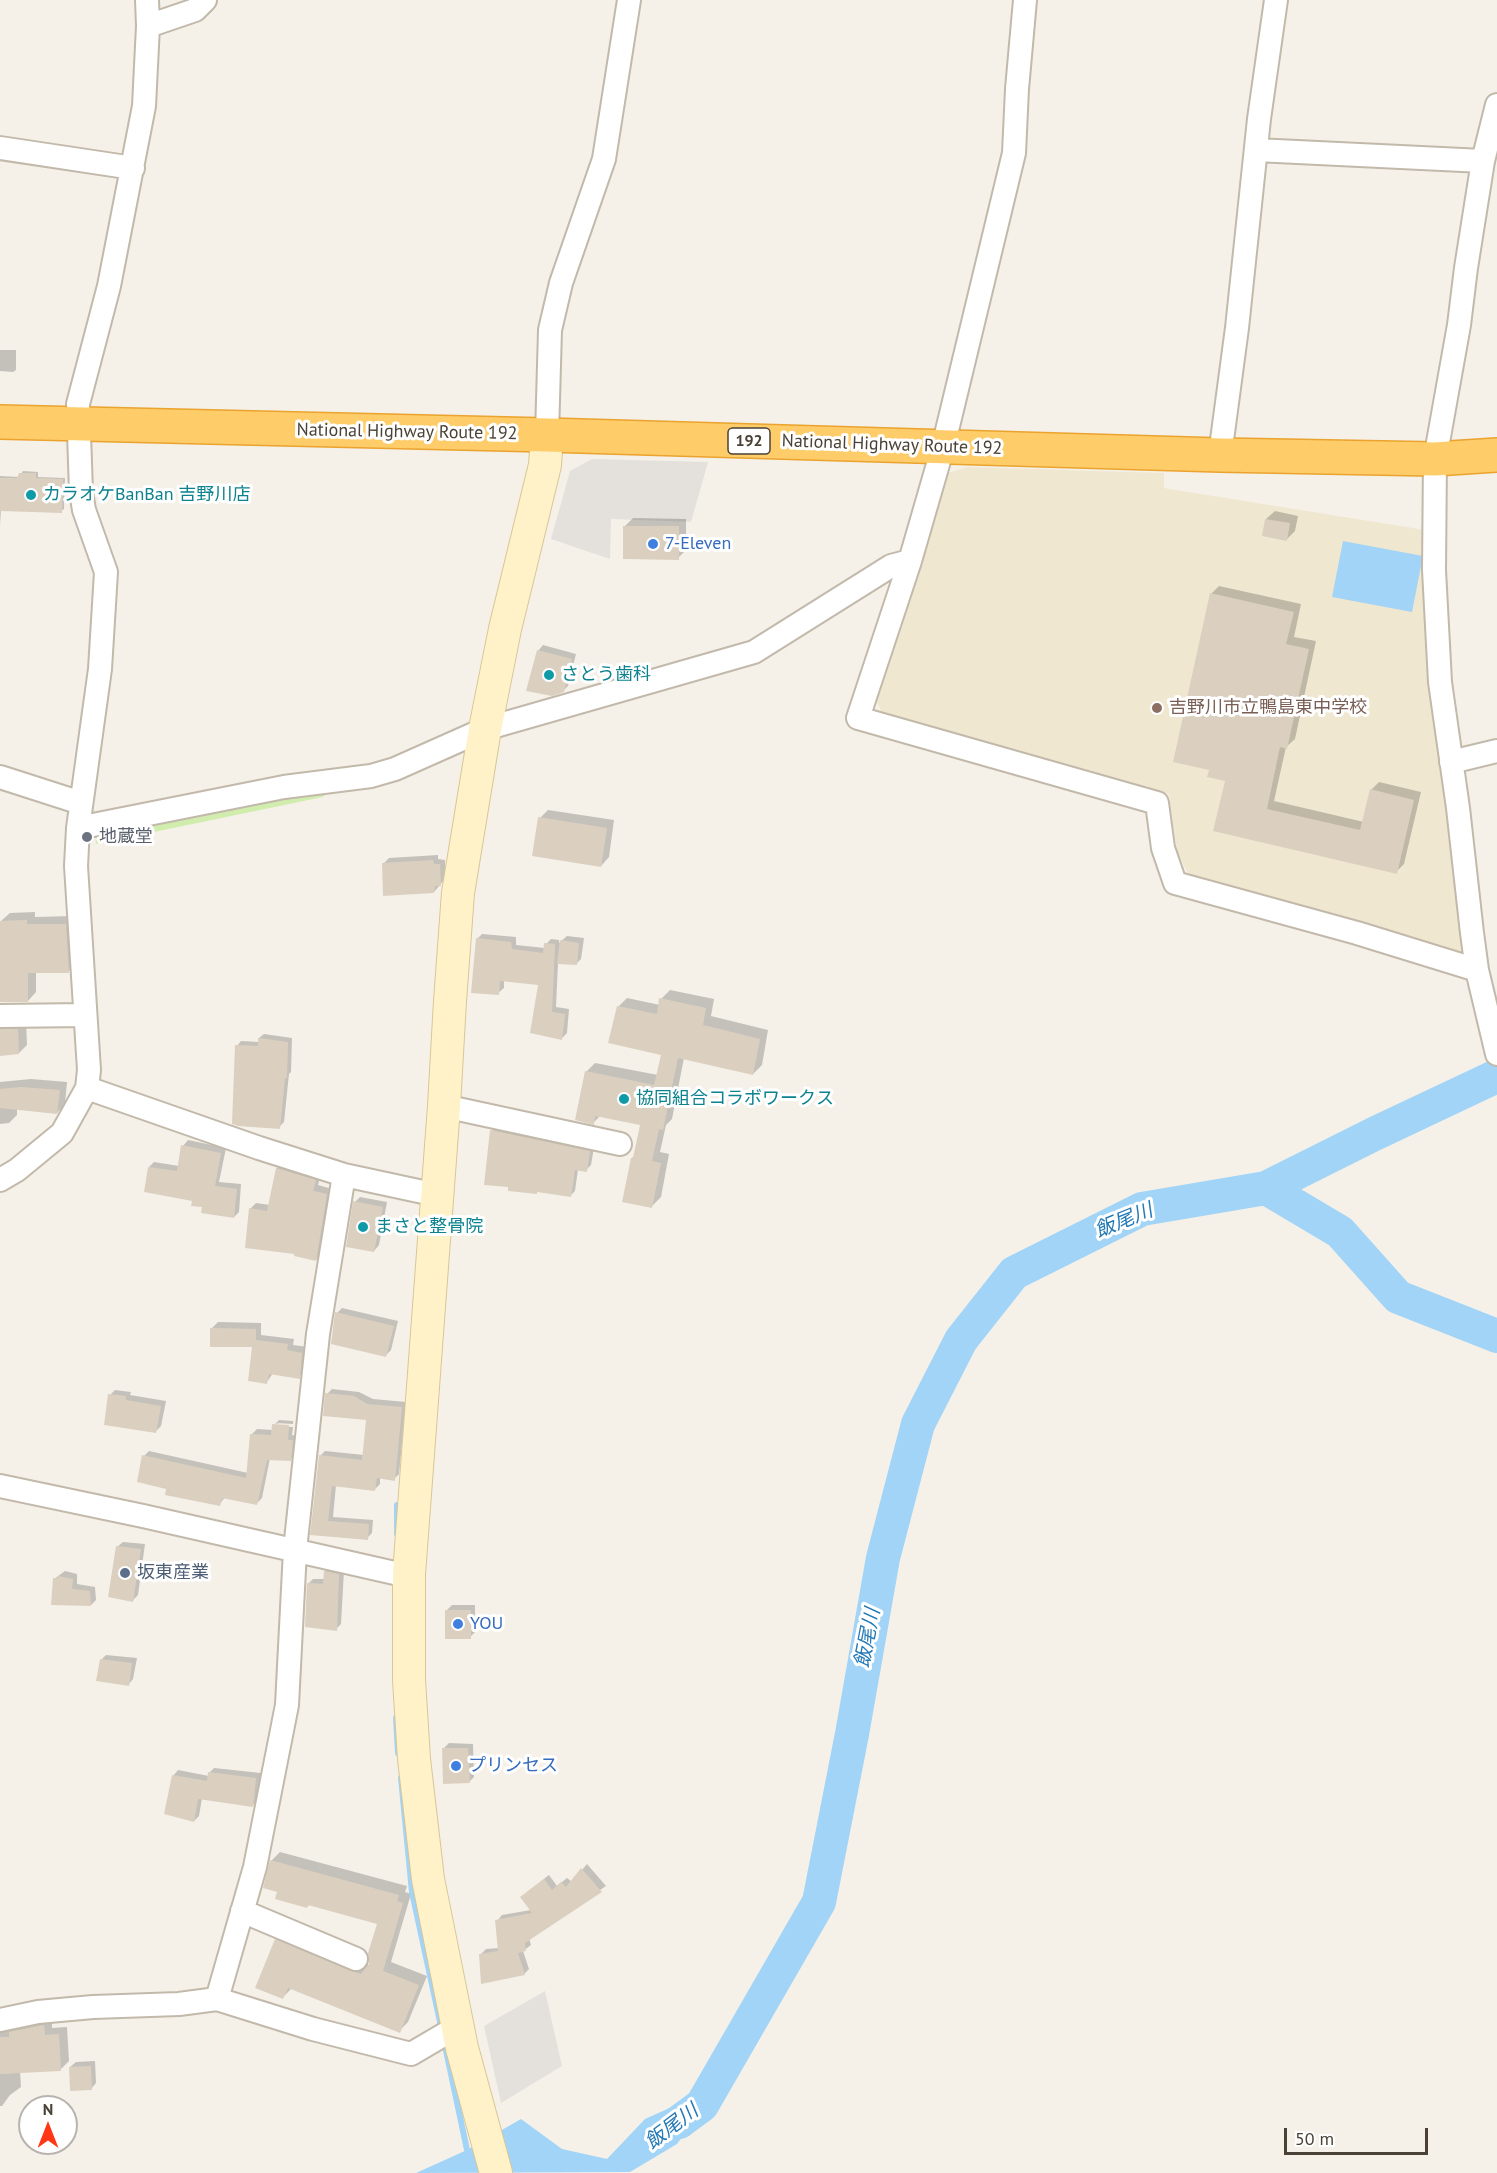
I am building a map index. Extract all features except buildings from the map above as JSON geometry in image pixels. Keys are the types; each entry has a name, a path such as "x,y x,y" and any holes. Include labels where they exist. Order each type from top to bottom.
{"highway":[{"name":"National Highway Route 192","path":"0,422 1220,455 1435,459 1497,455"}],"street":[{"path":"0,1180 17,1170 62,1133 87,1088 89,1070 76,866 81,803 100,669 106,572 84,510 81,492 78,404 109,286 144,106 147,0"},
{"path":"148,26 195,10 205,0"},
{"path":"496,2173 450,2037 414,1759 400,1573 437,1195 458,893 485,729 505,629 545,465 550,330 561,283 604,159 629,0"},
{"path":"1025,0 1014,153 943,447 910,561 858,718 1157,803 1163,848 1175,883 1357,933 1477,970"},
{"path":"1220,455 1276,0"},
{"path":"1496,1051 1477,970 1439,671 1434,570 1435,459 1497,105"},
{"path":"0,148 133,168"},
{"path":"1256,150 1487,171"},
{"path":"78,828 284,788 371,776 395,769 485,729 754,652 891,566 910,561"},
{"path":"1451,762 1497,751"},
{"path":"0,777 81,803"},
{"path":"0,1016 85,1015"},
{"path":"87,1088 344,1175 437,1195"},
{"path":"444,1106 620,1144"},
{"path":"217,1998 255,1867 287,1705 294,1550 318,1334 344,1175"},
{"path":"0,1486 400,1573"},
{"path":"242,1911 356,1959"},
{"path":"0,2020 38,2012 179,2004 217,1998 313,2029 411,2054 450,2037"}],"shaded area":[{"path":"592,459 708,462 691,522 611,519 610,559 551,539 570,471"},
{"name":"吉野川市立鴨島東中学校","path":"967,467 1164,473 1164,488 1425,530 1436,735 1465,957 1189,876 1177,851 1169,794 884,717 875,698 938,476"},
{"path":"545,1991 562,2066 501,2103 484,2026"}],"green space":[{"path":"331,788 323,797 96,844 95,831"}],"water":[{"path":"1343,541 1423,556 1412,612 1332,597"},
{"path":"721,2085 677,2144 630,2172 416,2173 467,2150 521,2119 562,2149 607,2159 645,2119"}],"waterway":[{"name":"飯尾川","path":"679,2122 702,2105 819,1902 883,1558 918,1424 961,1340 1014,1273 1142,1209 1266,1188 1497,1076"},
{"name":"飯尾川","path":"1266,1188 1340,1232 1398,1297 1497,1336"},
{"path":"397,1505 397,1534"},
{"path":"396,1718 398,1753"},
{"path":"401,1778 412,1892 442,2031"},
{"path":"444,2041 467,2150"}],"place":[{"name":"カラオケBanBan 吉野川店","path":"31,495"},
{"name":"7-Eleven","path":"653,544"},
{"name":"さとう歯科","path":"549,675"},
{"name":"吉野川市立鴨島東中学校","path":"1157,708"},
{"name":"地蔵堂","path":"87,837"},
{"name":"協同組合コラボワークス","path":"624,1099"},
{"name":"まさと整骨院","path":"363,1227"},
{"name":"坂東産業","path":"125,1573"},
{"name":"YOU","path":"458,1624"},
{"name":"プリンセス","path":"456,1766"}]}
